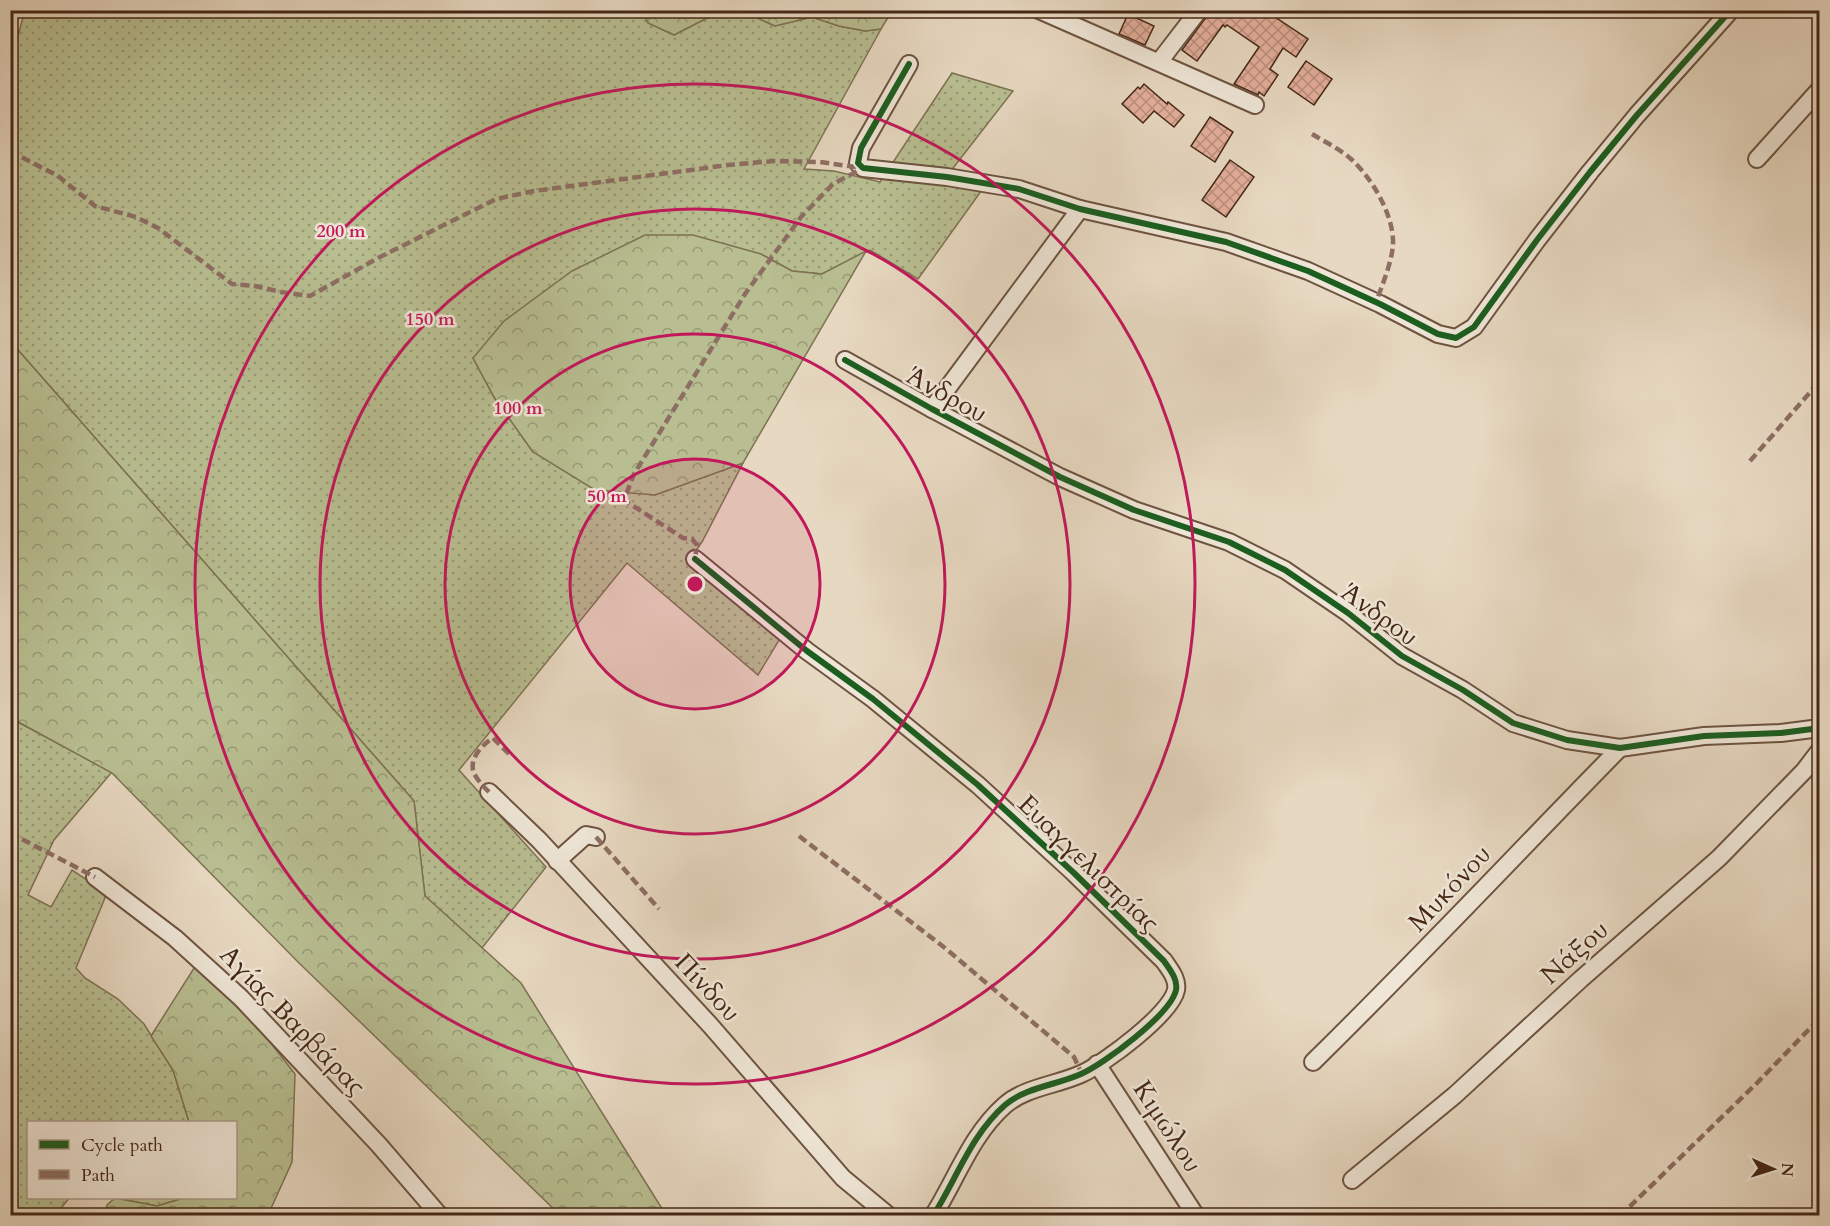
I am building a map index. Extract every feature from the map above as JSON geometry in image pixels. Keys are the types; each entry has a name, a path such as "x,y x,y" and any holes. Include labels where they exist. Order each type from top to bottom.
{"street":[{"path":"1039,10 1255,105"},
{"path":"1159,62 1199,10"},
{"path":"909,64 861,148 858,163 863,168 947,177 1019,189 1080,209 1226,242 1308,271 1438,334 1456,338 1474,327 1536,240 1590,172 1731,10"},
{"path":"1756,159 1820,89"},
{"path":"932,409 1080,209"},
{"name":"Άνδρου","path":"845,360 1060,477 1134,510 1229,542 1285,570 1348,613 1402,656 1464,690 1513,723 1567,740 1620,748 1704,736 1781,733 1820,728"},
{"name":"Ευαγγελιστρίας","path":"695,559 807,651 873,699 978,785 1074,873 1164,961 1174,977 1176,988 1172,1000 1139,1034 1082,1074 1032,1090 1008,1102 987,1121 933,1215"},
{"name":"Μυκόνου","path":"1313,1062 1405,972 1620,748"},
{"name":"Νάξου","path":"1352,1180 1455,1095 1581,979 1719,858 1804,771 1820,750"},
{"name":"Πίνδου","path":"489,792 557,861 710,1025 843,1178 889,1215"},
{"path":"557,861 578,840 586,836 596,837"},
{"name":"Αγίας Βαρβάρας","path":"95,877 175,938 241,998 379,1145 440,1215"},
{"name":"Κιμώλου","path":"1097,1064 1196,1215"}],"green space":[{"path":"25,10 643,10 648,23 674,35 707,18 731,11 742,11 775,26 812,17 839,26 865,31 881,29 804,169 834,171 880,182 952,73 1013,91 943,181 984,187 918,279 870,250 822,274 792,271 761,254 473,358 494,397 533,452 655,495 743,463 702,542 690,559 781,637 758,675 627,563 459,770 546,867 482,948 425,896 414,801 11,342 10,55 15,47"},
{"path":"643,11 731,11 707,18 674,35 648,23"},
{"path":"742,11 892,11 881,29 865,31 839,26 812,17 775,26"},
{"path":"645,235 693,235 761,254 792,271 822,274 866,251 743,463 655,495 595,490 533,452 494,397 473,358 504,321 572,271"},
{"path":"11,342 414,801 425,896 521,983 666,1215 560,1215 299,963 112,773 11,718"},
{"path":"10,718 112,772 54,840 28,895 51,907 72,870 107,893 76,968 85,978 118,999 144,1024 173,1070 189,1121 27,1121 27,1199 68,1199 56,1215 11,1215"},
{"path":"196,965 263,1033 295,1074 292,1162 268,1215 105,1216 107,1205 114,1199 157,1206 181,1199 237,1199 237,1121 189,1121 173,1070 151,1036"},
{"path":"121,1199 181,1199 157,1206"}],"building":[{"path":"1209,10 1275,10 1272,15 1308,39 1296,57 1283,48 1270,69 1278,75 1264,96 1259,92 1258,95 1234,84 1259,47 1227,25 1225,27 1223,25 1197,61 1182,50"},
{"path":"1128,14 1154,26 1145,45 1119,34"},
{"path":"1306,61 1332,79 1314,105 1288,87"},
{"path":"1144,84 1184,115 1174,127 1154,111 1143,123 1122,104 1138,87 1140,89"},
{"path":"1210,117 1233,132 1215,162 1191,146"},
{"path":"1230,160 1254,177 1226,217 1202,200"}],"marked path":[{"path":"10,44 15,34 14,10"},
{"path":"1312,134 1342,152 1359,166 1385,207 1392,229 1393,247 1376,302"},
{"path":"10,151 58,176 95,206 136,217 158,228 232,284 310,296 380,257 496,199 534,191 774,161 820,162 863,168"},
{"path":"695,559 697,545 692,539 683,538 624,500 634,474 745,294 801,217 833,184 863,168"},
{"path":"1750,461 1820,381"},
{"path":"489,792 474,773 475,757 481,748 493,738 510,755"},
{"path":"10,833 95,877"},
{"path":"799,836 945,948 1074,1057 1082,1074"},
{"path":"596,837 659,909"},
{"path":"1620,1216 1757,1083 1820,1018"}],"cycle path":[{"path":"909,64 861,148 858,163 863,168 947,177 1019,189 1080,209 1226,242 1308,271 1438,334 1456,338 1474,327 1590,172 1637,115 1731,10"},
{"path":"845,360 1060,477 1134,510 1229,542 1285,570 1348,613 1402,656 1463,690 1513,723 1567,740 1620,748 1704,736 1781,733 1820,728"},
{"path":"695,559 807,651 873,699 978,785 1074,873 1164,961 1175,978 1176,990 1162,1012 1120,1049 1081,1074 1022,1094 1005,1105 974,1143 933,1216"}]}
